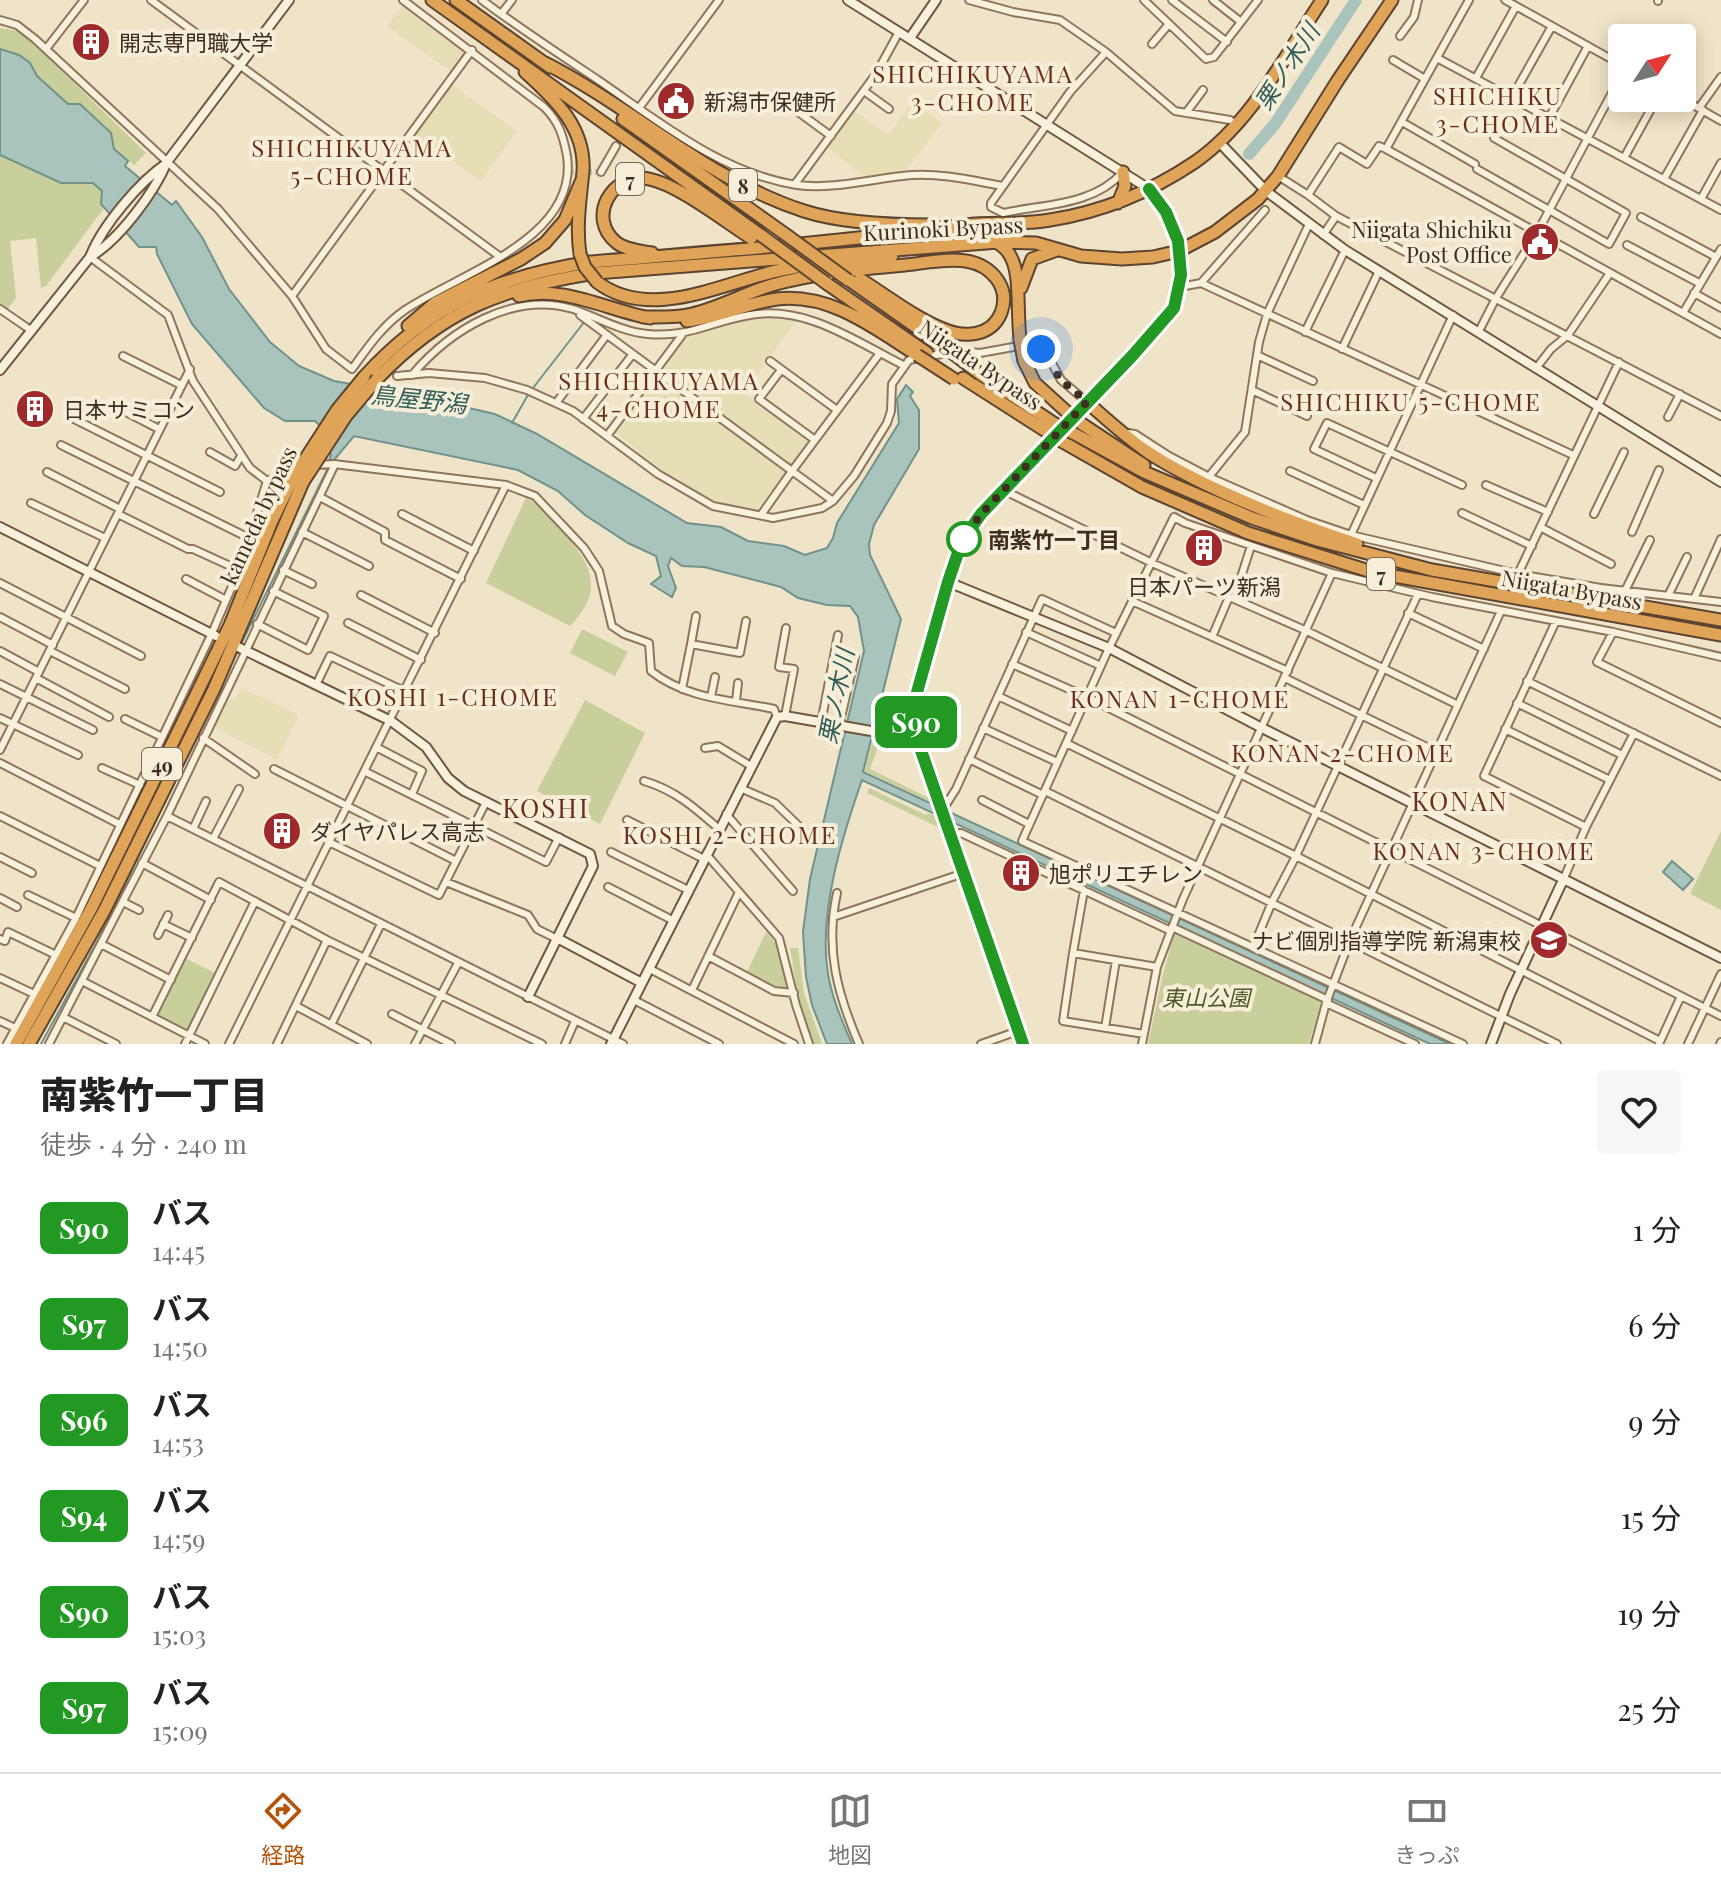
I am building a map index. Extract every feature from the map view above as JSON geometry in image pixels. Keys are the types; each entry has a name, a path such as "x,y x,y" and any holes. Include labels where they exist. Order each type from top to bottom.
{"highway":[{"name":"8","path":"432,0 756,237"},
{"name":"Niigata Bypass","path":"456,0 786,239 826,283 958,379 999,403 1052,428 1078,428 1171,483 1252,518 1317,540 1432,570 1721,620"},
{"name":"Kurinoki Bypass","path":"786,239 895,236 970,225 1049,221 1118,203 1197,161 1219,142 1237,124 1322,0"},
{"name":"Kurinoki Bypass","path":"801,255 999,242 1036,243 1092,258 1153,257 1179,251 1215,232 1266,191 1392,0"},
{"name":"8","path":"491,41 563,110 579,140 583,158 578,240 580,254 585,267 597,282 623,297 660,299 712,290 783,270 956,246"},
{"name":"8","path":"545,63 572,77 710,167 759,194 807,212 869,222 970,225"},
{"path":"1118,203 1125,186 1123,172"},
{"name":"7","path":"672,255 627,248 609,234 603,211 610,192 617,184 638,177 663,184 756,237 801,255"},
{"path":"371,375 395,337 435,303 521,259 545,243 565,220 581,182"},
{"path":"895,236 975,233 999,242 1013,258 1018,306"},
{"name":"kameda bypass","path":"29,1044 104,911 207,703 319,435 401,340 470,295 544,269 786,239"},
{"name":"7","path":"1057,250 1037,255 1028,264 1018,306 1020,340 1024,361 1041,390 1068,413 1078,428"},
{"name":"Niigata Bypass","path":"801,255 816,256 854,280 1052,428 1063,442 1142,487 1248,533 1372,572 1721,635"},
{"path":"643,317 691,314 769,286 823,274 948,260 978,264 993,273 1002,288 1002,307 999,317 986,330 971,335 955,334 929,323 854,280 801,255"},
{"name":"kameda bypass","path":"371,375 464,310 545,281 596,273 801,255"},
{"path":"492,298 547,292 666,322 688,321 778,299 825,303 846,310 922,354"},
{"name":"7","path":"1087,402 1147,451 1209,484 1314,529 1432,570"},
{"name":"kameda bypass","path":"16,1044 91,909 230,625 272,521 298,480"}],"main road":[{"path":"1023,1044 917,739 914,703 962,541 981,514 1174,308 1180,287 1176,232 1149,189"}],"street":[{"path":"46,49 84,0"},
{"path":"151,0 499,256"},
{"path":"90,257 105,248 159,181 167,162 289,0"},
{"path":"0,20 17,25 46,49 224,215 292,296 326,349 352,369 382,330 404,310 499,256 548,222 563,193 568,163 557,120 544,107 403,0"},
{"path":"482,0 639,108 742,169 795,184 832,186 937,175 1003,186"},
{"path":"501,14 512,0"},
{"path":"639,108 719,0"},
{"path":"848,0 1149,189"},
{"path":"910,38 936,0"},
{"path":"969,0 1060,20 1106,52 1175,111 1230,120 1237,124"},
{"path":"1144,0 1206,59 1214,57 1258,0"},
{"path":"1172,0 1227,42"},
{"path":"1213,0 1241,22"},
{"path":"1400,36 1414,17 1418,0"},
{"path":"1386,149 1469,0"},
{"path":"1505,0 1608,57"},
{"path":"1476,78 1516,6"},
{"path":"1152,44 1169,24"},
{"path":"1512,97 1552,26"},
{"path":"795,184 864,91 899,32"},
{"path":"1549,118 1588,46"},
{"path":"292,296 472,50"},
{"path":"1106,52 1070,92 991,203 994,211 1003,213 1033,206 1069,203 1108,186 1123,172"},
{"path":"1437,58 1721,210"},
{"path":"1393,60 1425,79"},
{"path":"1664,179 1721,77"},
{"path":"1186,113 1203,90"},
{"path":"864,91 889,109"},
{"path":"775,95 831,136"},
{"path":"1479,331 1537,233 1608,100"},
{"path":"1696,106 1721,121"},
{"path":"1624,158 1649,112"},
{"path":"1402,122 1609,244 1626,213 1494,138"},
{"path":"1219,142 1266,191 1345,250 1721,482"},
{"path":"601,172 616,146"},
{"path":"1308,195 1339,147 1367,164 1379,146 1721,334"},
{"path":"0,370 90,257 96,241 150,174 167,162"},
{"path":"1701,199 1721,163"},
{"path":"1278,176 1336,216 1721,416"},
{"path":"1201,283 1265,210"},
{"path":"1323,235 1336,216"},
{"path":"1641,217 1717,261"},
{"path":"1208,478 1245,432 1267,314 1309,224"},
{"path":"1627,245 1699,283"},
{"path":"1683,313 1699,283 1717,261 1721,249"},
{"path":"1305,332 1345,250"},
{"path":"90,257 168,315 193,381 228,431 241,456 250,468 267,481"},
{"path":"1342,349 1379,271"},
{"path":"1537,367 1545,355 1568,335 1610,273"},
{"path":"1180,287 1201,283 1573,455"},
{"path":"1694,293 1721,308"},
{"path":"412,375 427,357 455,337 503,310 538,304 574,310 645,334 682,335 749,315 781,312 824,324 903,365"},
{"path":"0,309 32,331"},
{"path":"574,310 833,501"},
{"path":"1351,535 1453,315"},
{"path":"607,436 682,335"},
{"path":"556,403 606,336"},
{"path":"397,376 429,373 485,378 527,390 583,419 658,474 713,506 773,518 822,508 833,501 854,476 887,423 891,411 892,384 909,360 958,351 980,353 1034,346 1041,349 1061,380 1087,402"},
{"path":"761,515 880,353"},
{"path":"583,419 632,355"},
{"path":"1257,355 1313,381"},
{"path":"123,356 181,385"},
{"path":"770,361 837,410"},
{"path":"1518,575 1619,362"},
{"path":"0,750 190,369"},
{"path":"781,370 759,399 815,440"},
{"path":"1252,390 1307,416"},
{"path":"1668,417 1680,394"},
{"path":"124,413 159,429"},
{"path":"74,419 220,492"},
{"path":"1376,478 1314,449 1327,423 1462,485"},
{"path":"1120,431 1135,434 1208,478 1351,535 1518,575 1721,602"},
{"path":"61,445 249,538"},
{"path":"210,452 235,466 241,456"},
{"path":"1594,514 1624,452"},
{"path":"267,481 305,466 331,464 506,485 535,496 584,548 599,571 612,626 649,643 651,671 666,683 711,697 774,709 781,716 917,739"},
{"path":"49,1044 167,816 242,649 320,497 331,464"},
{"path":"1632,532 1659,470"},
{"path":"1290,471 1364,505"},
{"path":"47,472 188,549 239,570"},
{"path":"7,1044 76,918 119,824 214,634 239,570 267,481"},
{"path":"229,1044 506,485"},
{"path":"1486,485 1548,512"},
{"path":"1005,491 1152,563 1307,631 1458,705"},
{"path":"320,497 385,532 385,540 461,579"},
{"path":"31,503 105,538"},
{"path":"1462,513 1532,546"},
{"path":"402,514 474,551"},
{"path":"1463,1044 1022,841 1116,633 1174,517 1332,573 1721,657"},
{"path":"0,527 214,634"},
{"path":"1542,528 1611,564"},
{"path":"302,532 369,566"},
{"path":"1694,599 1721,539"},
{"path":"1625,591 1650,540"},
{"path":"1212,637 1251,546"},
{"path":"1668,596 1687,557"},
{"path":"283,570 312,584"},
{"path":"1142,1044 1157,967 1178,912 1332,573"},
{"path":"186,579 226,600"},
{"path":"948,582 1109,648 1721,958"},
{"path":"0,583 141,656"},
{"path":"257,624 308,650 324,616 273,591"},
{"path":"1253,948 1418,594"},
{"path":"361,595 435,633"},
{"path":"942,811 1042,599 1116,633"},
{"path":"1132,601 1212,637 1437,752"},
{"path":"1315,1044 1350,940 1501,611"},
{"path":"1408,613 1484,649"},
{"path":"682,689 696,616"},
{"path":"0,617 125,689"},
{"path":"691,644 740,653 746,621"},
{"path":"1556,621 1484,776 1586,827"},
{"path":"348,623 421,660"},
{"path":"612,1042 726,814 781,716 794,669 779,667 786,628"},
{"path":"1026,632 1101,666"},
{"path":"1613,632 1597,662 1721,723"},
{"path":"821,723 838,635"},
{"path":"242,649 391,721 426,747 448,778 464,791 590,854 593,866 528,997"},
{"path":"0,651 109,717"},
{"path":"316,685 330,656 406,692"},
{"path":"840,726 855,657"},
{"path":"1012,664 1087,697 1721,1016"},
{"path":"711,697 715,677"},
{"path":"1527,681 1721,776"},
{"path":"736,701 738,683"},
{"path":"0,684 93,730"},
{"path":"998,696 1072,731"},
{"path":"1517,703 1622,755"},
{"path":"0,718 78,755"},
{"path":"125,719 162,737"},
{"path":"983,728 1057,762"},
{"path":"1505,729 1610,780"},
{"path":"1491,1044 1586,827 1634,733"},
{"path":"203,738 255,774"},
{"path":"1066,743 1296,856 1659,1042 1681,996"},
{"path":"705,748 718,746 751,766"},
{"path":"378,748 422,771 412,794"},
{"path":"969,759 1198,865 1557,1044"},
{"path":"0,763 119,824"},
{"path":"102,768 140,785"},
{"path":"274,769 456,861"},
{"path":"366,772 546,862 559,837"},
{"path":"644,781 663,787 689,802 719,829"},
{"path":"740,788 775,803 806,833"},
{"path":"213,839 239,789"},
{"path":"982,800 1029,824"},
{"path":"193,829 206,801"},
{"path":"331,843 439,895 486,802"},
{"path":"726,814 793,891"},
{"path":"0,816 100,866"},
{"path":"167,816 612,1042 623,1044"},
{"path":"627,820 705,856 779,938 809,1044"},
{"path":"950,834 961,833 1415,1044"},
{"path":"611,852 688,890"},
{"path":"0,857 32,873"},
{"path":"142,863 211,900"},
{"path":"833,917 964,873"},
{"path":"152,1017 219,882 327,940 542,1044"},
{"path":"446,882 528,915 537,929 642,983"},
{"path":"608,887 674,921"},
{"path":"1084,890 1063,1021 1144,1034"},
{"path":"692,990 739,892"},
{"path":"837,893 831,948 841,1001 859,1044"},
{"path":"28,895 76,918"},
{"path":"0,898 17,907"},
{"path":"185,1044 255,901"},
{"path":"123,902 139,910"},
{"path":"158,935 168,915"},
{"path":"163,924 192,938"},
{"path":"331,1025 381,924"},
{"path":"0,939 5,941 8,932 56,955"},
{"path":"280,1043 327,940"},
{"path":"101,944 171,980"},
{"path":"1073,953 1157,967"},
{"path":"708,956 774,991 794,993"},
{"path":"1105,1028 1116,960"},
{"path":"415,1044 458,963"},
{"path":"650,969 795,1044 805,1031"},
{"path":"1688,1044 1721,974"},
{"path":"0,978 34,994"},
{"path":"82,981 205,1044"},
{"path":"634,1000 719,1044"},
{"path":"296,1006 367,1044"},
{"path":"392,1014 451,1044"},
{"path":"63,1017 116,1044"},
{"path":"0,1021 15,1028"},
{"path":"565,1044 575,1021"},
{"path":"981,1044 1018,1031"}],"shaded area":[{"path":"403,4 467,50 451,72 387,26"},
{"path":"451,84 517,131 481,181 416,134"},
{"path":"913,102 942,123 906,171 865,177 826,147 853,110 888,135"},
{"path":"770,316 797,319 745,393 810,440 791,465 664,369 685,336"},
{"path":"657,377 786,471 757,511 720,504 703,497 672,478 616,433"},
{"path":"242,688 299,715 277,760 214,727 228,697 235,700"}],"green space":[{"path":"0,28 18,31 28,38 146,153 134,165 114,149 111,133 80,104 68,104 37,76 30,63 19,55 0,49"},
{"path":"0,155 61,183 93,183 102,191 101,204 104,208 46,286 41,288 36,238 10,241 16,298 7,310 0,305"},
{"path":"526,498 570,540 586,564 591,587 588,600 570,626 486,583"},
{"path":"582,629 628,652 615,676 570,653"},
{"path":"585,700 645,733 600,824 537,791"},
{"path":"872,740 880,741 870,769 933,800 935,804 865,771"},
{"path":"869,788 926,815 938,817 940,826 867,793"},
{"path":"1721,831 1721,910 1690,894"},
{"name":"東山公園","path":"1175,931 1322,999 1309,1044 1148,1044"},
{"path":"766,932 782,957 788,988 784,990 747,972"},
{"path":"790,948 798,948 804,993 822,1044 814,1044 800,1008"},
{"path":"185,958 217,974 187,1031 156,1015"}],"water":[{"name":"鳥屋野潟","path":"0,49 19,55 30,63 37,76 68,104 80,104 111,133 114,149 128,161 125,166 172,205 176,201 202,237 229,289 270,342 299,366 334,381 402,393 436,395 460,406 495,414 537,434 687,523 721,527 748,541 784,546 805,555 827,548 837,523 899,423 897,399 906,385 913,392 910,396 919,410 919,449 874,525 869,544 870,555 901,619 863,772 1450,1044 1430,1044 862,780 840,851 826,926 828,974 852,1044 827,1044 812,1005 806,977 803,932 810,879 864,651 858,617 850,606 827,605 798,598 781,587 704,567 682,566 671,558 668,566 676,588 672,597 651,584 661,576 656,556 628,543 585,515 558,491 518,470 354,436 334,460 329,461 331,455 315,421 285,421 264,408 192,324 156,247 139,247 101,204 102,191 93,183 61,183 0,155"},
{"path":"1672,861 1693,879 1683,890 1663,872"}],"pier":[{"path":"143,176 159,189 122,234 109,218"}],"waterway":[{"name":"栗ノ木川","path":"1249,154 1275,124 1356,0"},
{"path":"533,388 585,321"},
{"path":"512,423 529,393"},
{"path":"240,646 332,460"},
{"path":"223,682 237,652"},
{"path":"41,1044 98,940 208,713"}],"tunnel":[{"path":"616,146 639,108"},
{"path":"568,172 601,172"},
{"path":"1174,517 1205,481"}],"bus line":[{"name":"S90","path":"1023,1044 917,739 914,703 962,541 981,514 1174,308 1181,275 1178,241 1166,212 1149,189"}],"place":[{"name":"開志専門職大学","path":"91,42"},
{"name":"新潟市保健所","path":"676,101"},
{"name":"Niigata Shichiku Post Office","path":"1540,242"},
{"name":"日本サミコン","path":"35,409"},
{"name":"南紫竹一丁目","path":"964,539"},
{"name":"日本パーツ新潟","path":"1204,548"},
{"name":"ダイヤパレス高志","path":"282,831"},
{"name":"旭ポリエチレン","path":"1021,873"},
{"name":"ナビ個別指導学院 新潟東校","path":"1549,940"}],"district":[{"name":"SHICHIKUYAMA 3-CHOME","path":"973,87"},
{"name":"SHICHIKU 3-CHOME","path":"1498,109"},
{"name":"SHICHIKUYAMA 5-CHOME","path":"352,161"},
{"name":"SHICHIKUYAMA 4-CHOME","path":"659,394"},
{"name":"SHICHIKU 5-CHOME","path":"1411,401"},
{"name":"KOSHI 1-CHOME","path":"453,696"},
{"name":"KONAN 1-CHOME","path":"1180,698"},
{"name":"KONAN 2-CHOME","path":"1343,752"},
{"name":"KONAN","path":"1460,800"},
{"name":"KOSHI","path":"546,807"},
{"name":"KOSHI 2-CHOME","path":"730,834"},
{"name":"KONAN 3-CHOME","path":"1484,850"}],"route":[{"path":"964,539 962,541 981,514 1087,402 1061,380 1041,349"}]}
